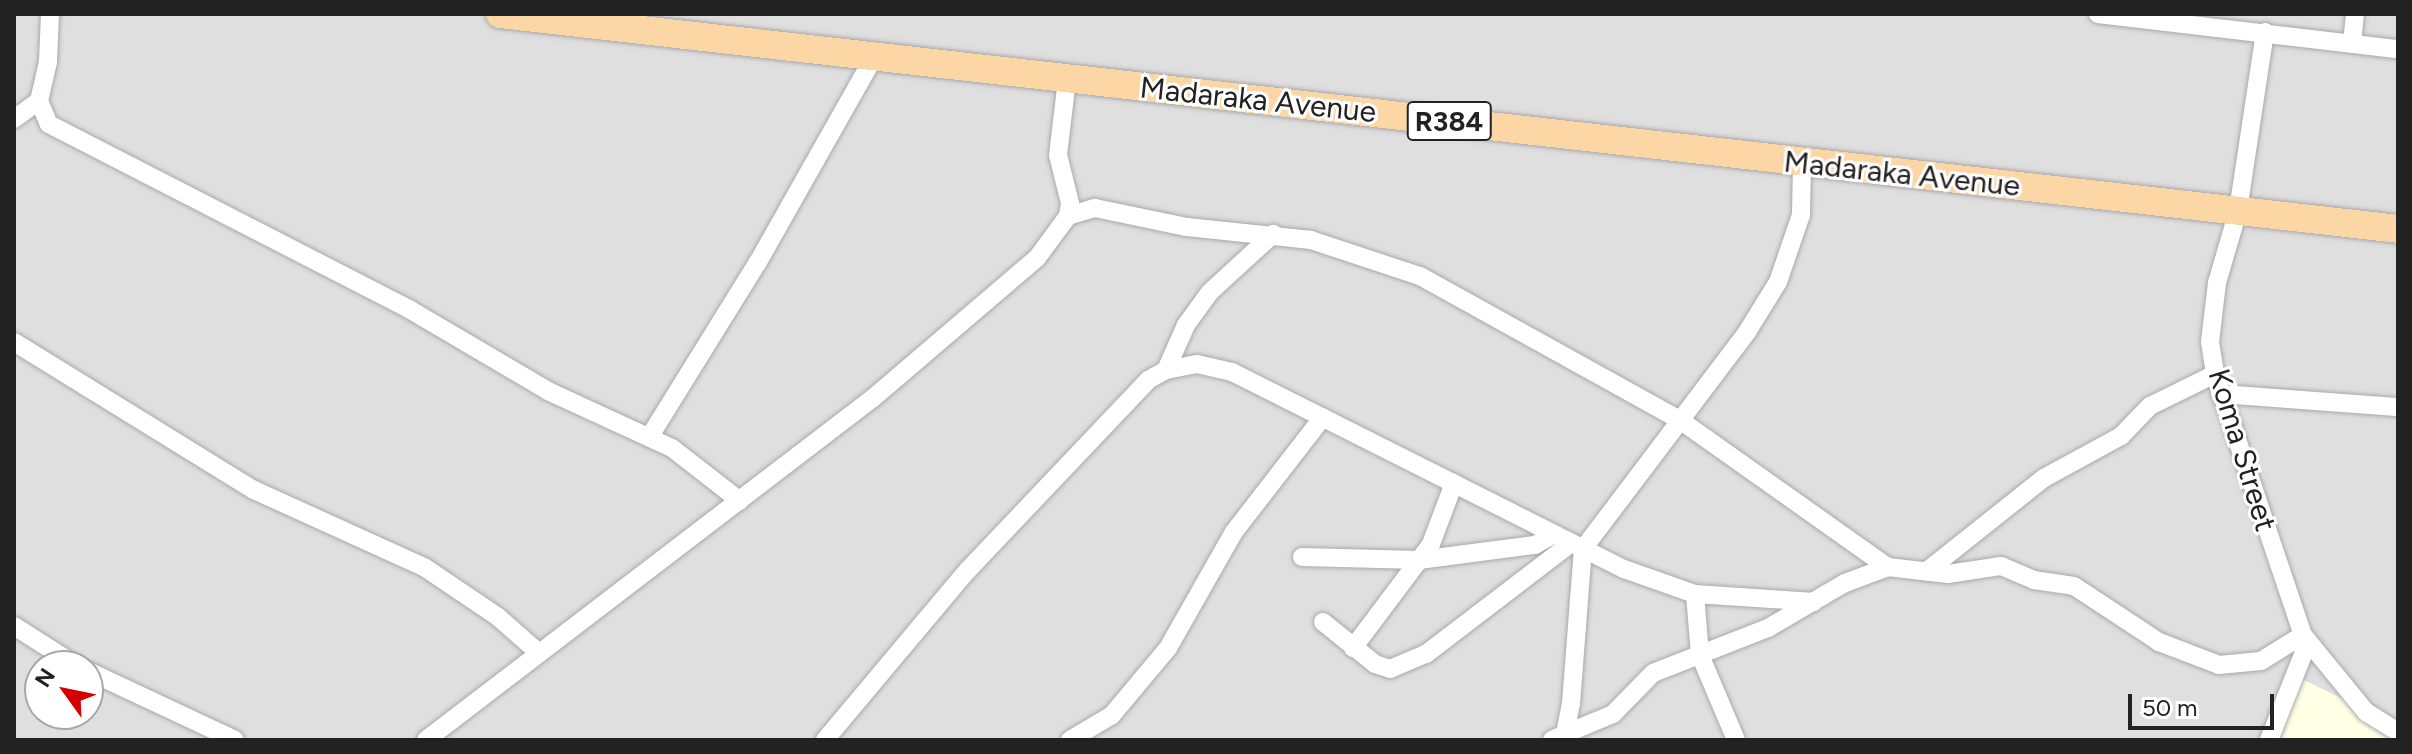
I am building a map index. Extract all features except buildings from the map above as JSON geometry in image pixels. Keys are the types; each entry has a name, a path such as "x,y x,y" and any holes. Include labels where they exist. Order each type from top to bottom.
{"main road":[{"name":"Madaraka Avenue","path":"500,14 1802,164 2398,229"}],"street":[{"path":"50,14 48,62 39,101 49,124 409,309 548,391 672,448 740,501"},
{"path":"2098,14 2188,20 2398,49"},
{"path":"2352,43 2355,14"},
{"name":"Koma Street","path":"2265,32 2238,211 2212,317 2215,374 2306,638 2366,712 2398,732"},
{"path":"650,436 758,262 875,55"},
{"path":"426,740 740,501 966,321 1037,258 1068,216 1070,203 1058,155 1067,79"},
{"path":"14,119 39,101"},
{"path":"1323,622 1353,648 1390,669 1426,654 1577,546 1680,420 1778,282 1801,215 1802,164"},
{"path":"1068,216 1095,208 1187,227 1273,234 1363,254 1420,276 1680,420 1888,567 1927,571 2001,566 2034,580 2074,586 2159,642 2219,665 2261,661 2306,638"},
{"path":"1166,370 1186,325 1210,292 1273,234"},
{"path":"14,342 254,490 424,567 498,617 539,653"},
{"path":"825,740 967,571 1148,380 1166,370 1197,364 1232,372 1577,546 1695,594 1814,602"},
{"path":"1927,571 2044,478 2121,436 2150,406 2215,374"},
{"path":"2220,394 2398,407"},
{"path":"1070,740 1112,715 1159,660 1234,532 1323,417"},
{"path":"1353,648 1437,534 1454,483"},
{"path":"1302,557 1419,560 1535,545 1554,534"},
{"path":"1577,546 1558,737 1613,714 1653,673 1700,655 1888,567"},
{"path":"1695,594 1700,655 1736,740"},
{"path":"14,626 52,650"},
{"path":"2269,740 2306,638"},
{"path":"104,679 235,740"}],"shaded area":[{"path":"14,14 2398,14 2398,740 14,740"},
{"path":"2292,674 2398,726 2398,740 2258,740"}]}
